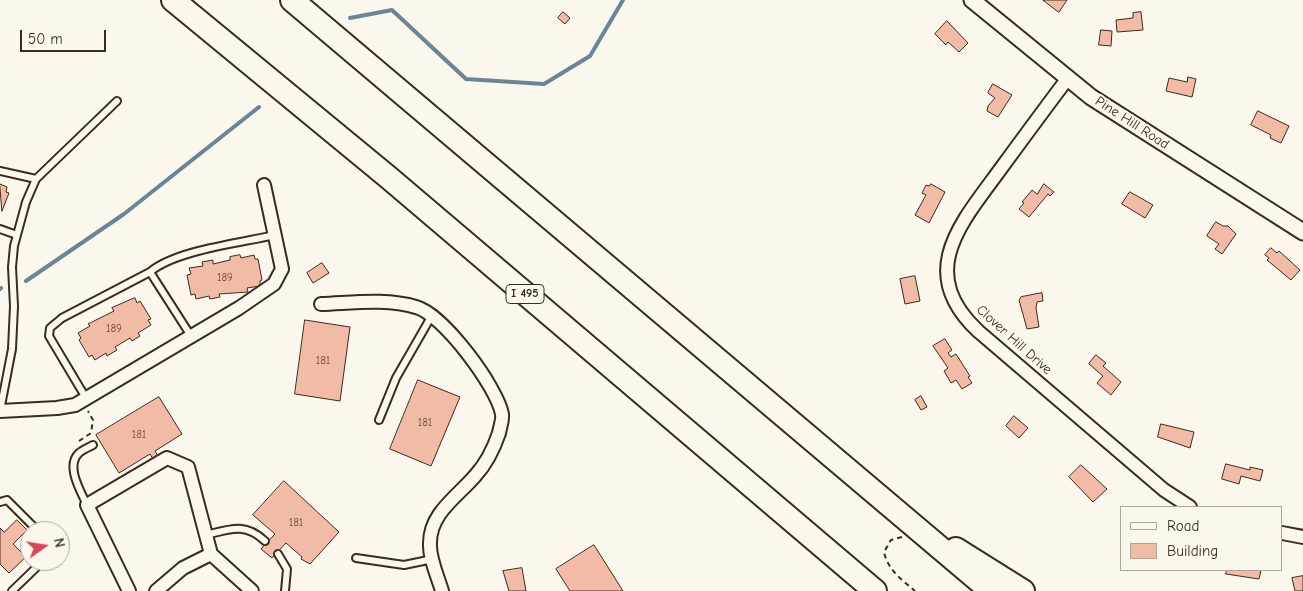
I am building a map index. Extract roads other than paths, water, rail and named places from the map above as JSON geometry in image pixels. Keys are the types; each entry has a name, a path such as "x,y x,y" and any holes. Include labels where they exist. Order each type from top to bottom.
{"highway":[{"name":"I 495","path":"173,0 388,177 875,591"},
{"path":"292,0 991,591"},
{"path":"904,518 984,564 1023,591"}],"street":[{"name":"Pine Hill Road","path":"972,0 1068,78 1138,128 1303,232"},
{"name":"Clover Hill Drive","path":"1068,78 958,227 948,259 951,292 960,310 978,331 1164,490 1188,506"},
{"path":"0,411 57,408 74,404 274,284 282,269 264,185"},
{"path":"321,304 385,302 418,307 432,317 464,349 496,395 503,416 491,452 476,476 448,503 434,522 429,544 442,591"},
{"path":"129,591 87,506 167,458 188,467 211,554 252,591"},
{"path":"1283,533 1303,537"},
{"path":"156,591 183,568 211,554"}],"lane":[{"path":"0,411 12,349 14,306 12,267 17,235 26,202 36,178 117,101"},
{"path":"0,171 36,178"},
{"path":"0,229 17,235"},
{"path":"84,399 50,340 50,328 62,318 150,272 160,264 182,256 275,235"},
{"path":"150,272 190,336"},
{"path":"378,420 396,378 432,317"},
{"path":"87,506 73,468 74,460 79,453 93,445"},
{"path":"0,502 7,500 28,521"},
{"path":"206,535 237,528 256,532 265,541"},
{"path":"278,554 287,569 284,591"},
{"path":"356,558 404,565 434,559"},
{"path":"12,591 33,571"}],"waterway":[{"path":"350,18 392,10 466,79 544,84 590,56 623,0"},
{"path":"26,281 124,214 259,107"}]}
